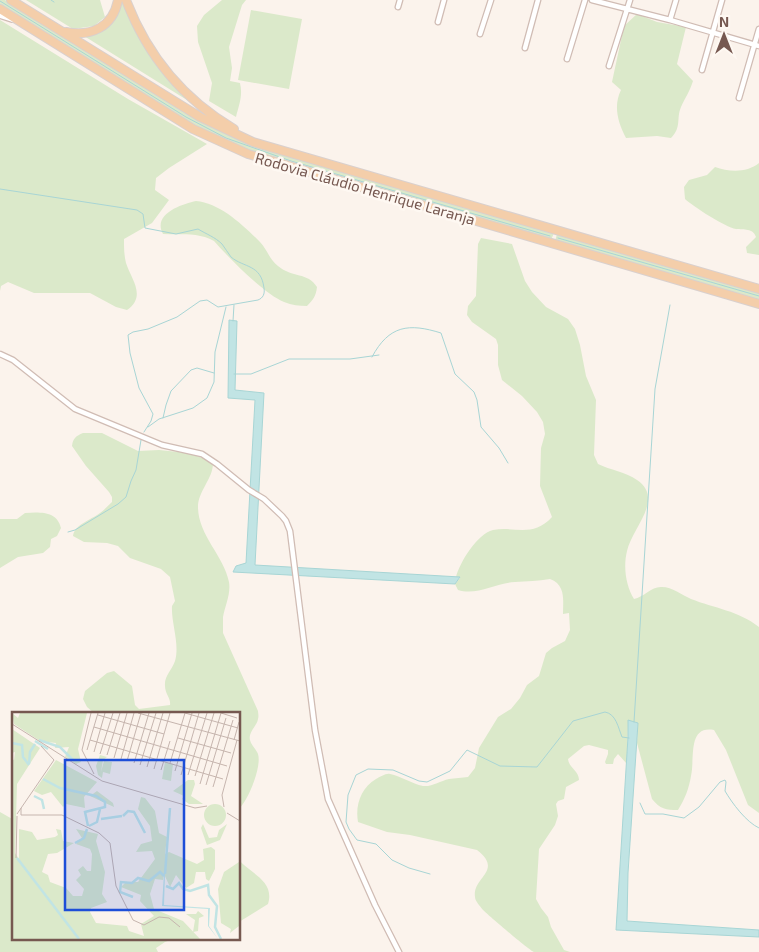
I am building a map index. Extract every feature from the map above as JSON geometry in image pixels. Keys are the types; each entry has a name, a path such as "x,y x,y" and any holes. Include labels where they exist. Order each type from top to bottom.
{"main road":[{"name":"Rodovia Cláudio Henrique Laranja","path":"11,0 200,117 239,136 281,151 759,289"},
{"path":"60,30 80,34 98,30 112,16 118,0"},
{"path":"126,0 136,24 148,45 162,66 186,93 205,110 230,127 258,142 281,151"},
{"name":"Rodovia Cláudio Henrique Laranja","path":"0,9 193,129 248,154 759,304"}],"street":[{"path":"398,8 400,0"},
{"path":"438,22 444,0"},
{"path":"480,34 491,0"},
{"path":"525,48 538,0"},
{"path":"567,59 585,0"},
{"path":"592,0 670,20 757,46"},
{"path":"609,66 630,0"},
{"path":"670,20 676,0"},
{"path":"702,70 722,0"},
{"path":"0,14 24,24"},
{"path":"739,98 757,46 759,29"},
{"path":"0,354 13,360 75,408 162,445 197,452 217,464 248,490 264,500 286,521 290,532 315,730 328,799 398,952"}],"green space":[{"path":"0,0 5,0 186,112 212,126 554,233 551,240 264,157 208,134 0,6"},
{"path":"26,0 100,0 105,17 94,26 73,29"},
{"path":"121,0 123,0 136,31 153,60 167,78 195,105 84,36 94,34"},
{"path":"222,0 246,0 242,5 229,47 232,68 230,81 240,83 241,88 236,117 209,101 212,83 198,42 197,26 204,15"},
{"path":"251,10 302,19 289,89 238,80"},
{"path":"637,14 657,22 686,27 677,64 693,81 681,107 678,127 671,138 657,136 626,138 619,120 617,102 621,90 612,82 624,26"},
{"path":"0,20 128,99 207,144 156,178 155,190 169,200 152,223 124,239 126,263 137,293 133,305 127,310 116,307 90,293 34,293 8,282 1,286 0,291"},
{"path":"759,163 759,255 747,253 746,247 756,237 753,232 736,229 717,221 685,199 684,187 689,180 707,175 715,167 738,171 749,169"},
{"path":"196,201 214,206 231,216 260,242 278,266 283,270 313,282 317,290 309,304 307,306 296,305 276,298 247,275 214,241 208,238 196,235 163,234 162,221 170,211"},
{"path":"557,234 759,292 759,301 555,241"},
{"path":"481,238 512,244 525,281 532,292 546,307 568,319 575,329 586,376 596,400 594,455 598,464 633,477 645,488 648,496 647,505 630,542 625,563 629,588 634,599 655,588 666,587 691,599 735,613 759,627 759,813 748,805 726,750 714,730 705,730 696,738 689,785 685,798 678,810 664,808 652,799 637,743 638,723 628,721 627,764 618,754 613,764 606,764 608,750 589,745 584,746 568,759 579,780 566,787 564,799 556,804 558,816 555,825 539,849 536,899 548,917 551,927 564,950 570,952 534,952 483,910 476,900 475,890 485,874 488,863 485,857 477,850 410,835 387,832 358,822 357,816 358,803 366,787 383,775 394,775 423,786 433,785 449,779 468,777 475,768 479,748 498,717 511,709 527,685 539,676 546,653 565,641 570,630 569,613 563,614 561,589 559,585 550,579 508,583 472,591 458,590 455,584 460,578 456,577 461,564 470,549 481,537 493,530 531,529 545,523 552,517 540,486 541,448 545,434 543,422 537,412 522,396 502,380 498,365 498,345 496,339 472,322 467,315 468,306 476,296 478,244"},
{"path":"83,433 102,433 138,451 159,450 188,453 213,463 211,474 199,501 199,517 206,536 222,563 229,582 229,595 223,617 223,633 258,711 257,722 251,732 250,740 258,754 258,767 250,791 240,808 240,712 93,712 87,707 83,699 85,691 107,673 114,671 132,686 135,705 139,709 170,705 165,682 175,661 177,648 172,613 172,606 175,601 170,577 161,569 130,558 118,546 107,543 84,542 73,536 80,525 100,513 112,502 109,492 86,466 72,446 73,441 78,435"},
{"path":"25,513 42,513 52,516 59,522 61,528 57,536 51,539 50,547 43,553 18,557 0,568 0,519 17,519"},
{"path":"0,812 12,819 12,940 170,940 156,948 158,952 0,952"},
{"path":"240,861 265,884 268,889 268,904 240,921"}],"water":[{"path":"229,320 237,321 235,390 264,393 255,565 460,577 455,584 233,572 236,566 246,563 255,400 228,398"},
{"path":"628,720 638,723 628,873 627,921 759,930 759,937 616,930"}],"waterway":[{"path":"0,1 186,117 226,138 291,161 550,236"},
{"path":"0,189 137,210 143,214 145,228 176,234 198,229 222,244 236,261 256,271 262,280 264,292 258,300 218,307 207,300 200,301 177,317 128,335 130,353 139,388 153,414 144,432"},
{"path":"558,238 759,296"},
{"path":"233,321 234,305"},
{"path":"634,722 655,389 670,305"},
{"path":"148,427 159,419 193,408 207,398 214,382 215,352 226,307"},
{"path":"372,357 385,338 401,329 419,328 441,333 455,374 474,392 481,427 499,448 508,463"},
{"path":"234,374 251,374 289,359 350,359 379,355"},
{"path":"163,418 171,391 191,370 197,368 214,373"},
{"path":"68,532 75,530 118,504 126,497 136,470 141,440"},
{"path":"430,874 409,868 392,860 376,844 357,840 346,822 348,795 356,775 368,769 393,770 419,781 427,782 450,771 467,750 500,766 537,767 573,721 605,712 612,715 622,737 629,738"},
{"path":"640,803 645,814 663,814 684,818 699,807 720,782 725,780 725,791 731,801 744,817 759,828"}]}
